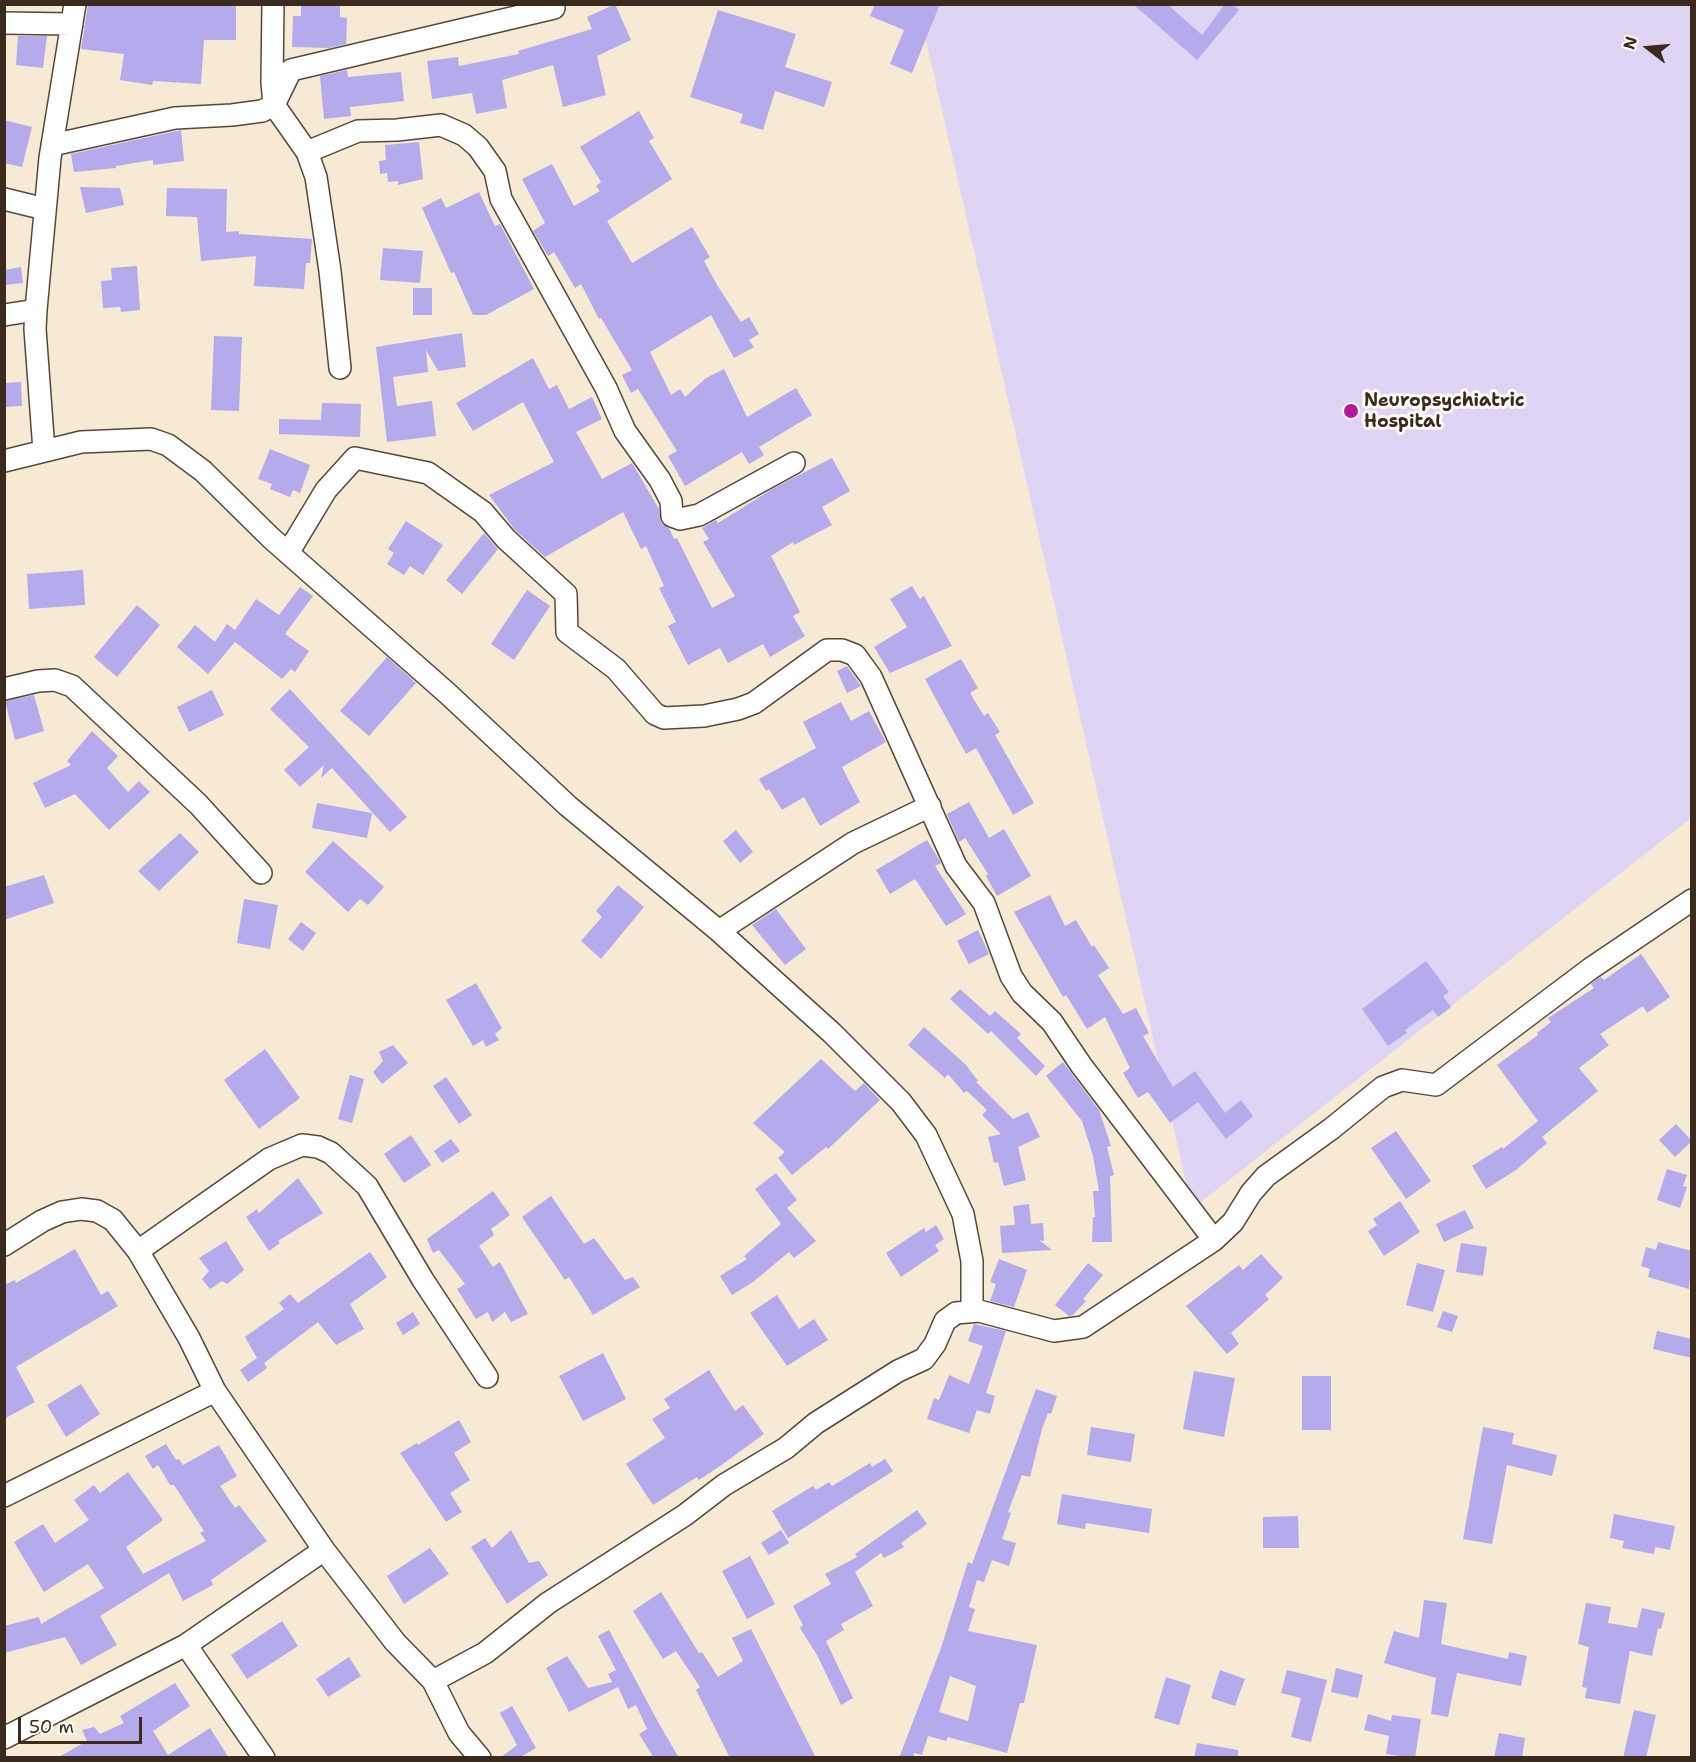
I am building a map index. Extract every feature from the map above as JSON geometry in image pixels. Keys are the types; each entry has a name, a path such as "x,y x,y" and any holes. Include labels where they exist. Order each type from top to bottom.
{"street":[{"path":"273,4 274,105 307,152 316,177 330,271 340,368"},
{"path":"51,146 175,118 262,111 274,105 291,70 554,8"},
{"path":"4,23 74,14 51,146 36,310 35,329 44,451"},
{"path":"307,152 358,131 397,130 441,125 464,135 478,147 495,171 501,199 571,329 606,388 625,431 660,480 671,501 672,516 680,519 699,515 794,463"},
{"path":"4,199 45,209"},
{"path":"4,315 36,310"},
{"path":"4,461 81,442 121,438 151,439 168,445 203,471 288,552 447,693 568,806 719,931 869,1068 926,1135 953,1188 963,1214 972,1261 972,1310"},
{"path":"288,552 326,490 355,458 428,473 483,512 506,539 566,594 567,632 616,669 655,714 664,718 704,716 738,709 754,703 827,650 842,650 855,655 871,677 956,866 984,903 1011,976 1023,993 1053,1022 1080,1065 1214,1240"},
{"path":"4,689 38,681 56,680 72,686 198,804 261,873"},
{"path":"719,931 853,843 930,806"},
{"path":"433,1681 485,1653 557,1596 686,1515 724,1485 786,1448 816,1423 898,1371 924,1359 935,1344 945,1321 956,1313 972,1310 1054,1331 1075,1330 1113,1309 1142,1286 1214,1240 1233,1222 1251,1193 1266,1176 1331,1129 1383,1087 1402,1080 1436,1085 1590,969 1692,900"},
{"path":"138,1251 269,1159 296,1147 318,1147 331,1153 367,1186 423,1280 487,1377"},
{"path":"4,1245 42,1221 62,1212 81,1209 97,1211 113,1220 138,1251 189,1338 215,1391 324,1551 395,1642 433,1681 459,1733 480,1758"},
{"path":"4,1496 215,1391"},
{"path":"4,1738 186,1645 324,1551"},
{"path":"186,1645 264,1758"}],"shaded area":[{"name":"Neuropsychiatric Hospital","path":"918,5 1691,5 1691,818 1192,1209"}],"building":[{"path":"88,4 236,6 236,40 204,40 201,84 153,81 152,85 120,80 124,54 81,49"},
{"path":"301,4 340,4 340,17 347,18 346,44 329,48 292,47 293,16 301,16"},
{"path":"615,4 631,40 597,56 606,95 563,107 553,65 502,80 507,108 476,114 472,93 432,99 427,61 458,57 459,66 519,54 518,51 592,29 587,17"},
{"path":"875,4 940,4 912,73 890,64 904,30 870,16"},
{"path":"1133,4 1167,4 1202,35 1225,4 1232,4 1239,10 1197,60"},
{"path":"718,10 796,34 785,67 832,82 824,107 775,91 763,130 740,123 743,114 690,97"},
{"path":"18,36 47,36 43,68 16,65"},
{"path":"347,70 348,77 401,72 404,101 350,107 351,116 324,119 320,76"},
{"path":"639,111 654,138 649,141 672,179 607,221 632,263 692,227 710,257 704,261 717,285 741,322 749,317 759,334 749,340 754,347 734,358 711,315 650,352 671,395 680,389 685,397 706,378 724,369 747,417 796,388 812,415 759,447 764,455 749,464 742,452 685,486 668,456 677,451 638,389 631,393 622,375 632,370 601,318 599,319 581,284 575,288 554,252 548,256 533,231 545,223 522,179 552,164 574,206 600,191 596,186 601,182 580,147"},
{"path":"4,120 32,127 22,167 4,163"},
{"path":"181,130 184,161 153,165 153,160 116,166 116,168 74,172 71,154"},
{"path":"419,142 423,179 398,185 398,181 388,182 387,173 380,174 379,161 386,160 385,145"},
{"path":"80,187 120,188 124,205 86,213"},
{"path":"167,188 227,189 226,232 239,231 239,234 312,239 310,263 306,263 304,289 254,286 256,256 201,261 197,217 166,216"},
{"path":"479,192 495,226 500,224 534,289 486,315 473,315 422,208 441,198 446,208"},
{"path":"383,248 423,251 420,283 380,280"},
{"path":"137,266 140,310 121,312 120,307 103,308 101,281 112,280 111,268"},
{"path":"21,267 23,283 4,285 4,270"},
{"path":"413,288 432,288 432,315 413,315"},
{"path":"462,333 466,367 438,371 426,350 428,372 393,377 397,406 432,401 436,436 387,442 376,347"},
{"path":"214,336 242,337 239,411 211,410"},
{"path":"533,358 549,389 557,385 569,409 592,397 602,419 576,432 602,479 632,463 659,509 661,523 669,528 674,539 677,538 712,608 735,596 703,542 709,539 702,528 716,520 718,523 774,488 832,458 850,491 822,507 832,525 794,545 793,542 771,556 800,612 793,616 805,636 770,657 763,644 728,663 720,648 688,665 668,626 676,622 659,588 664,586 646,546 641,549 623,512 545,557 515,530 489,495 554,462 523,402 473,431 456,403"},
{"path":"21,382 22,406 4,407 4,383"},
{"path":"322,403 361,404 360,437 279,434 279,419 321,420"},
{"path":"270,449 310,465 300,493 293,490 290,497 270,489 272,484 258,479"},
{"path":"406,521 443,545 423,575 410,566 404,575 387,564 394,553 388,549"},
{"path":"484,533 498,549 462,594 446,580"},
{"path":"83,570 85,605 29,609 27,574"},
{"path":"912,586 920,599 924,596 952,646 890,673 874,647 907,627 890,599"},
{"path":"300,587 313,596 285,634 309,651 295,672 291,669 282,679 235,642 208,674 177,647 195,625 215,642 227,624 235,630 256,599 279,615"},
{"path":"527,590 550,606 514,660 491,644"},
{"path":"137,605 160,625 117,677 94,657"},
{"path":"387,657 416,683 369,736 340,711"},
{"path":"961,659 978,688 970,693 984,716 988,713 1000,732 995,735 1034,803 1013,815 976,748 966,754 925,679"},
{"path":"847,666 861,686 847,693 837,671"},
{"path":"290,689 407,817 390,832 332,768 321,778 324,765 300,787 284,770 309,747 270,709"},
{"path":"212,690 224,715 189,732 177,707"},
{"path":"34,695 44,731 15,740 5,701"},
{"path":"841,702 851,721 869,711 886,742 842,767 860,802 820,826 804,797 782,810 769,789 766,791 759,779 816,748 803,722"},
{"path":"92,731 118,756 107,768 128,792 139,781 150,792 109,830 75,794 45,808 33,783 71,765 67,761"},
{"path":"969,802 989,838 1004,829 1031,876 997,896 986,876 988,874 965,838 959,842 947,814"},
{"path":"317,803 372,813 367,838 312,828"},
{"path":"736,830 753,852 740,863 723,841"},
{"path":"180,833 199,852 159,891 138,871"},
{"path":"927,840 941,863 935,866 966,914 946,926 915,879 890,894 876,870"},
{"path":"333,841 384,887 368,905 360,899 348,912 305,872"},
{"path":"44,875 54,903 4,920 4,887"},
{"path":"618,885 644,907 601,959 581,941 602,917 596,911"},
{"path":"1050,895 1065,926 1076,920 1092,947 1094,945 1109,968 1098,975 1123,1014 1136,1008 1149,1033 1143,1036 1173,1087 1195,1071 1225,1113 1241,1100 1253,1116 1226,1139 1198,1102 1170,1123 1148,1092 1138,1098 1123,1073 1130,1068 1105,1017 1087,1029 1066,995 1063,997 1014,912"},
{"path":"244,899 278,905 270,949 237,943"},
{"path":"776,909 806,949 785,965 752,925"},
{"path":"301,922 316,933 303,951 288,939"},
{"path":"978,930 989,954 969,964 957,941"},
{"path":"1641,954 1670,997 1647,1013 1643,1006 1600,1034 1609,1045 1579,1068 1598,1091 1542,1137 1547,1143 1516,1170 1486,1189 1472,1166 1502,1147 1503,1149 1538,1121 1497,1065 1538,1035 1537,1033 1551,1022 1548,1018 1594,988 1591,984 1597,979 1601,977 1604,980"},
{"path":"1426,961 1449,992 1443,996 1451,1007 1438,1017 1433,1010 1405,1030 1407,1033 1388,1046 1362,1009"},
{"path":"476,983 502,1028 495,1034 499,1040 486,1047 483,1040 473,1046 446,1000"},
{"path":"960,989 990,1016 995,1011 1021,1034 1017,1038 1045,1066 1036,1076 991,1031 988,1034 950,999"},
{"path":"924,1027 966,1065 978,1081 976,1082 1013,1119 1028,1112 1040,1137 1018,1147 1026,1180 1004,1186 998,1162 994,1163 988,1137 1001,1134 982,1115 987,1110 967,1091 964,1093 948,1074 945,1078 908,1045"},
{"path":"393,1045 408,1063 382,1084 373,1072 383,1061 379,1052"},
{"path":"265,1049 300,1098 259,1129 224,1080"},
{"path":"821,1059 855,1091 864,1083 880,1100 828,1149 826,1147 792,1175 778,1158 785,1152 753,1123"},
{"path":"1063,1062 1099,1110 1111,1146 1107,1147 1114,1175 1110,1176 1112,1242 1092,1242 1093,1217 1095,1217 1093,1191 1099,1191 1093,1156 1082,1121 1046,1076"},
{"path":"350,1075 364,1079 352,1123 338,1119"},
{"path":"446,1077 472,1115 459,1124 433,1086"},
{"path":"1676,1124 1692,1141 1675,1157 1659,1140"},
{"path":"1396,1131 1431,1181 1406,1199 1371,1148"},
{"path":"411,1135 431,1165 404,1183 384,1154"},
{"path":"451,1139 460,1151 442,1163 434,1151"},
{"path":"1667,1169 1687,1175 1683,1186 1687,1187 1680,1208 1657,1200"},
{"path":"776,1173 797,1200 787,1208 816,1241 794,1258 789,1252 753,1282 732,1295 720,1276 747,1259 744,1256 781,1224 755,1189"},
{"path":"298,1178 323,1213 278,1241 280,1243 269,1251 246,1217 257,1209 259,1213"},
{"path":"493,1191 510,1215 491,1229 494,1235 479,1246 493,1267 500,1262 528,1314 511,1322 505,1312 492,1322 488,1312 476,1319 457,1289 465,1284 439,1250 433,1253 427,1239"},
{"path":"551,1196 584,1244 594,1238 625,1280 633,1277 640,1287 593,1315 569,1277 565,1280 522,1217"},
{"path":"1400,1201 1420,1232 1384,1256 1368,1231 1377,1225 1373,1219"},
{"path":"1029,1204 1031,1224 1043,1223 1044,1241 1039,1240 1052,1250 1002,1253 1000,1226 1015,1225 1013,1206"},
{"path":"1465,1210 1474,1228 1444,1242 1436,1224"},
{"path":"936,1225 944,1239 935,1245 939,1251 901,1277 886,1253 924,1228 926,1232"},
{"path":"226,1241 244,1270 227,1284 222,1281 210,1289 202,1279 209,1271 199,1258"},
{"path":"1658,1242 1692,1251 1689,1289 1648,1277 1650,1269 1641,1266 1646,1247 1656,1250"},
{"path":"1461,1243 1487,1247 1483,1276 1456,1272"},
{"path":"75,1249 101,1295 108,1291 118,1306 16,1367 35,1402 4,1419 4,1285 15,1280 16,1283"},
{"path":"370,1252 387,1277 350,1304 364,1329 336,1345 318,1322 264,1363 267,1368 248,1382 240,1370 257,1358 245,1337 284,1309 279,1303 290,1294 298,1303"},
{"path":"1261,1254 1283,1278 1265,1295 1269,1299 1231,1333 1239,1344 1227,1354 1186,1306 1239,1265 1243,1270"},
{"path":"999,1259 1027,1270 1014,1307 990,1301 996,1284 990,1282"},
{"path":"1088,1263 1103,1275 1083,1299 1086,1301 1073,1315 1069,1316 1055,1305"},
{"path":"1417,1263 1445,1270 1433,1312 1406,1305"},
{"path":"777,1295 799,1329 814,1319 828,1340 787,1366 750,1313"},
{"path":"1443,1311 1458,1316 1452,1332 1437,1327"},
{"path":"413,1312 420,1324 403,1335 396,1323"},
{"path":"974,1324 1006,1331 986,1393 995,1396 990,1414 977,1410 969,1433 927,1419 934,1398 939,1400 949,1375 969,1384 983,1346 968,1341"},
{"path":"1657,1331 1692,1339 1692,1358 1653,1349"},
{"path":"603,1353 626,1399 583,1421 559,1376"},
{"path":"709,1370 735,1411 743,1405 764,1434 699,1480 697,1477 653,1505 626,1464 665,1438 652,1419 670,1408 664,1399"},
{"path":"1194,1371 1235,1378 1224,1437 1183,1429"},
{"path":"1302,1376 1331,1376 1331,1430 1302,1430"},
{"path":"81,1384 100,1414 66,1437 47,1405"},
{"path":"1036,1389 1057,1396 1051,1414 1048,1413 1042,1429 1030,1477 1022,1475 1008,1512 1011,1513 1002,1539 1016,1543 1009,1566 992,1560 984,1582 977,1580 969,1607 975,1609 968,1631 1037,1645 1024,1703 1020,1703 1007,1753 948,1737 946,1741 928,1736 922,1755 914,1753 913,1758 899,1758 941,1648 968,1562 972,1564","holes":["950,1676 976,1686 968,1721 939,1712"]},
{"path":"459,1420 471,1442 454,1453 470,1480 450,1493 462,1512 446,1522 400,1453 417,1443 418,1445"},
{"path":"1091,1427 1135,1434 1131,1462 1087,1455"},
{"path":"1483,1427 1514,1433 1512,1444 1557,1455 1552,1476 1507,1465 1492,1544 1463,1539"},
{"path":"166,1444 176,1460 179,1459 183,1465 219,1445 237,1476 220,1486 235,1508 239,1505 267,1541 211,1580 213,1585 183,1601 169,1573 100,1616 117,1645 81,1665 65,1637 4,1653 4,1626 39,1617 41,1624 104,1588 88,1564 44,1592 14,1542 43,1524 55,1543 89,1520 74,1500 94,1485 100,1493 128,1472 163,1520 126,1547 143,1574 206,1541 200,1533 204,1531 174,1485 170,1485 158,1465 153,1469 145,1456"},
{"path":"885,1459 893,1471 788,1538 772,1511 813,1486 816,1490 829,1482 832,1486 870,1463 872,1467"},
{"path":"1062,1494 1152,1509 1149,1533 1086,1523 1085,1529 1057,1524"},
{"path":"917,1510 927,1524 901,1543 904,1547 884,1558 881,1553 855,1572 873,1606 841,1624 844,1630 826,1641 853,1698 841,1705 817,1655 800,1628 803,1625 793,1606 831,1584 825,1574 857,1557 855,1554"},
{"path":"1614,1514 1675,1526 1670,1550 1655,1547 1654,1554 1622,1548 1624,1541 1610,1538"},
{"path":"1298,1516 1299,1548 1263,1548 1263,1517"},
{"path":"511,1530 529,1563 539,1561 548,1575 507,1604 471,1547 485,1538 492,1548"},
{"path":"781,1530 789,1543 769,1555 761,1543"},
{"path":"430,1548 449,1574 404,1604 387,1576"},
{"path":"750,1556 775,1604 747,1619 722,1571"},
{"path":"661,1592 699,1653 702,1652 718,1677 743,1661 732,1638 751,1629 816,1758 730,1758 696,1690 700,1687 676,1651 663,1659 633,1611"},
{"path":"1424,1600 1447,1603 1441,1644 1508,1659 1509,1652 1527,1656 1521,1686 1457,1673 1448,1717 1431,1714 1436,1678 1384,1663 1394,1631 1419,1638"},
{"path":"1586,1603 1611,1607 1608,1623 1637,1628 1642,1608 1665,1613 1661,1629 1658,1628 1652,1656 1630,1651 1620,1704 1585,1698 1587,1688 1582,1687 1589,1647 1578,1644"},
{"path":"282,1621 298,1646 247,1679 231,1655"},
{"path":"609,1630 679,1758 654,1758 639,1734 647,1729 636,1705 628,1709 618,1687 569,1712 546,1668 567,1656 588,1688 612,1682 608,1674 616,1670 598,1636"},
{"path":"349,1657 361,1676 328,1697 316,1679"},
{"path":"1336,1668 1363,1675 1358,1698 1331,1692"},
{"path":"1220,1670 1245,1679 1235,1706 1211,1698"},
{"path":"1287,1670 1327,1680 1311,1742 1291,1737 1301,1698 1281,1693"},
{"path":"1166,1677 1191,1685 1179,1725 1154,1718"},
{"path":"175,1683 190,1706 153,1731 168,1755 210,1728 229,1758 57,1758 87,1741 82,1730 94,1727 100,1734 124,1723 120,1716"},
{"path":"512,1706 536,1748 519,1758 500,1758 517,1745 500,1713"},
{"path":"1634,1710 1656,1715 1646,1758 1623,1758"},
{"path":"1368,1714 1391,1721 1392,1715 1421,1719 1415,1758 1386,1754 1389,1736 1364,1730"},
{"path":"1499,1733 1525,1738 1522,1758 1494,1758"},
{"path":"1197,1743 1238,1750 1238,1758 1194,1758"}],"place":[{"name":"Neuropsychiatric Hospital","path":"1351,411"}]}
